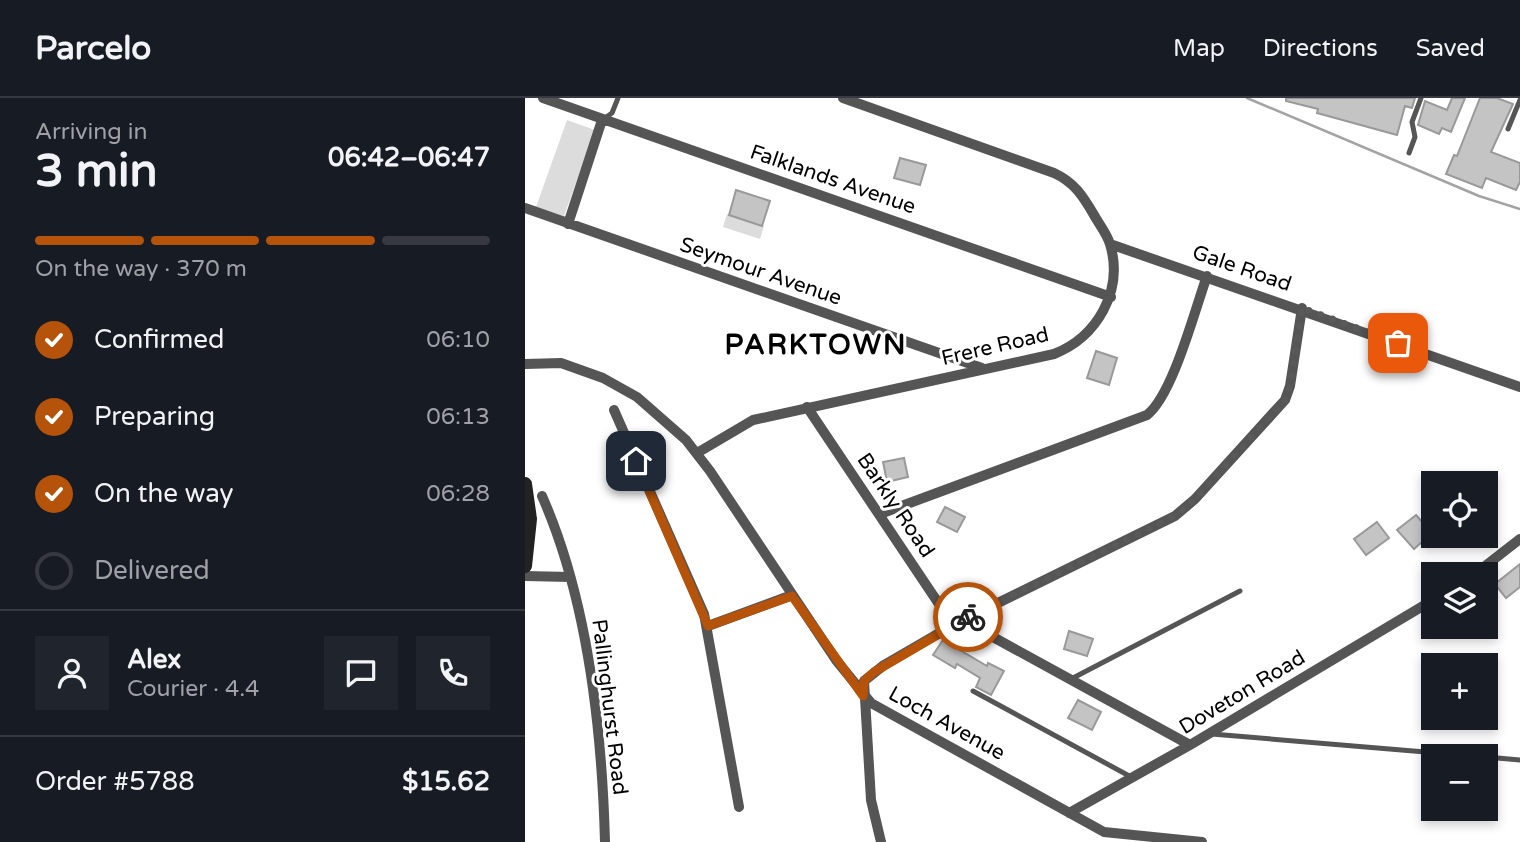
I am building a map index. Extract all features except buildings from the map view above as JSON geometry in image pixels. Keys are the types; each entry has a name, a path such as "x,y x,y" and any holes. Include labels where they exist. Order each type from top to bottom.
{"main road":[{"path":"525,484 530,519 525,566"}],"street":[{"name":"Falklands Avenue","path":"543,98 1111,297"},
{"path":"843,98 1064,177 1078,190 1110,244 1113,278 1111,297"},
{"path":"568,224 602,120"},
{"name":"Seymour Avenue","path":"525,208 985,369"},
{"name":"Gale Road","path":"1110,244 1302,308 1520,387"},
{"path":"880,514 1147,415 1156,406 1171,377 1207,276"},
{"name":"Frere Road","path":"697,453 742,424 1068,348 1088,333 1111,297"},
{"path":"881,842 871,800 863,696 867,678 957,622 1160,524 1195,499 1285,400 1290,386 1302,308"},
{"name":"Loch Avenue","path":"525,365 561,363 615,384 649,406 697,453 792,596 863,696 1112,835 1202,842"},
{"name":"Barkly Road","path":"807,407 957,622 1190,746"},
{"path":"614,410 708,626 739,807"},
{"name":"Pallinghurst Road","path":"542,496 561,538 587,656 605,842"},
{"path":"1490,562 1520,539"},
{"path":"525,576 570,577"},
{"path":"708,626 792,596"},
{"name":"Doveton Road","path":"1069,813 1190,746 1421,607"}],"lane":[{"path":"602,120 612,113 618,98"},
{"path":"1409,153 1415,137 1412,122 1421,98"},
{"path":"1509,129 1520,100"},
{"path":"1068,680 1240,591"},
{"path":"973,691 1133,778"},
{"path":"1209,734 1421,752"},
{"path":"1498,758 1520,760"}],"shaded area":[{"path":"567,120 595,130 564,216 536,207"},
{"path":"727,214 764,226 760,239 723,227"}],"waterway":[{"path":"1247,98 1479,196 1520,209"}],"way so far":[{"path":"968,617 1160,524 1185,509 1285,400 1290,386 1302,308 1398,343"}],"district":[{"name":"PARKTOWN","path":"816,344"}],"route":[{"path":"636,461 708,626 792,596 863,696 864,681 874,672 968,617"}]}
